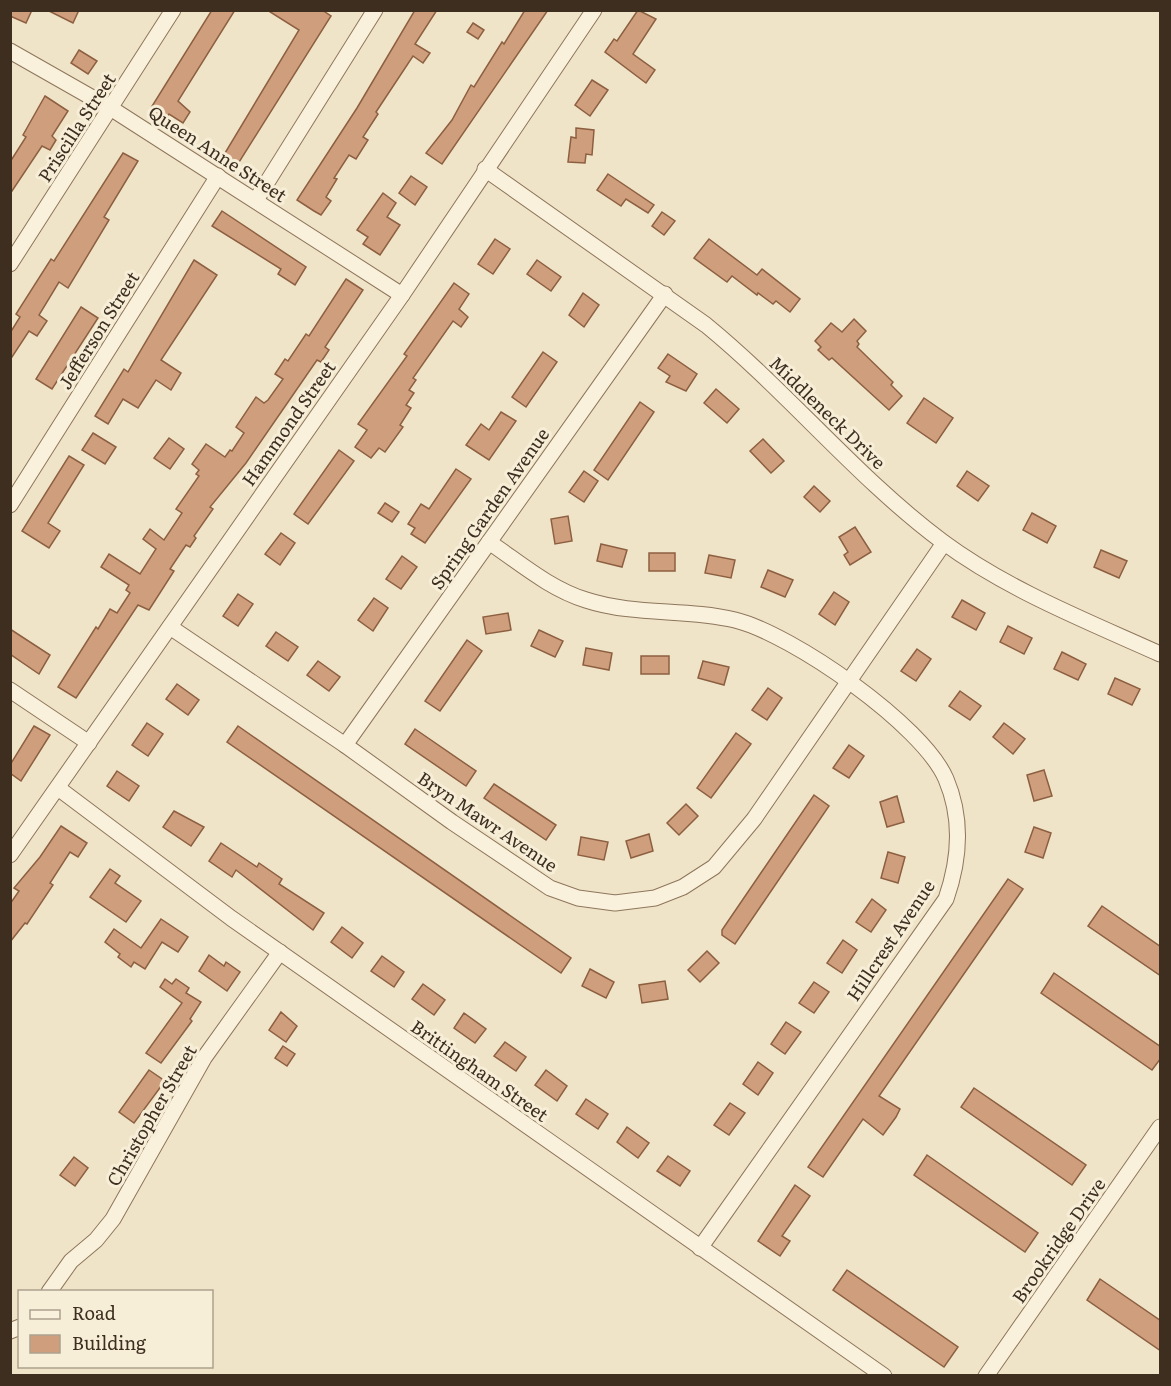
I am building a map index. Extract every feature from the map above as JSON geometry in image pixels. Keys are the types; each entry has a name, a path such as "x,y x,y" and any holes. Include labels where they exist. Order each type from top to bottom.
{"street":[{"name":"Priscilla Street","path":"10,264 112,109 173,10"},
{"path":"256,200 375,10"},
{"name":"Hammond Street","path":"10,855 402,295 594,10"},
{"name":"Queen Anne Street","path":"10,51 112,109 402,295"},
{"name":"Middleneck Drive","path":"485,169 664,294 738,352 876,486 944,543 1026,592 1161,654"},
{"name":"Jefferson Street","path":"10,505 218,176"},
{"name":"Spring Garden Avenue","path":"345,745 664,294"},
{"name":"Hillcrest Avenue","path":"489,542 541,579 584,600 647,612 686,613 724,619 777,635 848,682 918,739 945,778 956,809 957,869 946,899 700,1248"},
{"name":"Bryn Mawr Avenue","path":"170,627 345,745 452,822 550,888 578,898 615,903 654,898 683,887 714,867 754,819 944,543"},
{"path":"10,690 89,743"},
{"name":"Brittingham Street","path":"58,789 280,952 884,1376"},
{"name":"Christopher Street","path":"50,1290 71,1261 96,1240 113,1219 204,1058 280,952"},
{"name":"Brookridge Drive","path":"986,1376 1161,1127"}],"building":[{"path":"10,10 32,10 26,23 10,16"},
{"path":"47,10 79,10 73,23"},
{"path":"212,10 235,10 178,101 190,112 183,123 169,114 165,121 149,111"},
{"path":"267,10 322,10 331,16 236,167 222,158 299,30"},
{"path":"415,10 437,10 415,44 430,53 423,63 413,56 376,112 378,114 363,137 368,140 356,159 349,155 334,178 337,179 326,197 331,201 321,215 297,200 357,108"},
{"path":"525,10 548,10 442,164 426,153 452,120 471,85 474,87"},
{"path":"638,10 656,19 633,54 655,70 646,83 605,52 614,39 617,41"},
{"path":"473,23 484,30 478,39 467,32"},
{"path":"79,50 97,61 88,74 71,63"},
{"path":"592,80 608,90 590,116 575,105"},
{"path":"45,96 68,111 52,136 56,140 50,150 42,146 10,194 10,162 26,137 23,135"},
{"path":"576,128 594,130 592,155 586,154 585,163 568,162 571,137 576,138"},
{"path":"123,153 138,161 104,217 109,220 68,288 59,282 39,315 47,321 37,336 29,331 10,360 10,333 20,317 16,314 51,259 54,261"},
{"path":"608,174 654,205 648,213 626,199 621,206 597,190"},
{"path":"411,176 427,187 415,205 399,193"},
{"path":"383,193 396,203 387,217 400,225 380,255 363,244 368,237 357,230"},
{"path":"222,211 306,267 295,285 278,274 281,269 212,226"},
{"path":"662,212 675,221 664,235 652,226"},
{"path":"495,239 510,249 493,274 478,264"},
{"path":"709,239 757,275 762,269 800,299 790,312 776,301 773,304 758,293 757,295 732,276 727,282 694,258"},
{"path":"194,260 217,275 161,360 181,373 171,390 156,380 138,408 123,399 108,424 95,416 124,369 128,372"},
{"path":"537,260 561,277 551,291 527,274"},
{"path":"346,279 363,290 325,347 329,350 321,362 317,360 246,463 210,507 213,509 194,536 196,538 190,547 186,545 170,569 174,571 149,610 138,605 76,698 58,687 96,627 98,629 110,609 117,613 130,593 126,590 129,585 101,567 109,554 140,574 156,549 143,539 150,529 164,540 182,513 176,509 199,476 196,474 199,470 192,464 206,444 225,457 230,450 232,451 244,433 236,427 256,397 264,403 268,400 283,379 275,374 285,359 288,361 306,334 309,336"},
{"path":"454,283 469,294 459,309 468,317 461,327 453,321 413,378 416,380 409,390 414,393 406,405 411,408 400,425 403,427 385,452 379,448 371,458 355,447 367,430 358,424 407,356 404,354"},
{"path":"583,293 599,305 584,327 569,315"},
{"path":"81,307 98,318 52,389 36,379"},
{"path":"854,319 866,331 857,341 859,344 857,347 893,382 891,385 902,396 889,410 832,358 829,360 818,350 821,347 815,341 831,323 842,332"},
{"path":"543,352 557,362 526,407 512,397"},
{"path":"668,354 697,374 686,391 666,382 670,376 658,368"},
{"path":"716,389 739,409 727,423 704,403"},
{"path":"924,398 953,418 936,443 907,423"},
{"path":"640,402 654,412 608,480 594,470"},
{"path":"501,412 516,421 489,460 466,445 481,424 489,430"},
{"path":"93,433 116,447 105,464 82,450"},
{"path":"169,438 184,449 170,469 154,458"},
{"path":"763,439 784,461 771,473 750,451"},
{"path":"339,450 354,461 308,524 294,514"},
{"path":"69,456 84,465 48,523 60,531 49,548 22,531"},
{"path":"456,469 471,479 425,543 411,534 415,528 408,524 421,504 429,509"},
{"path":"584,471 598,481 584,502 569,492"},
{"path":"967,471 989,486 978,501 957,486"},
{"path":"814,486 830,501 820,512 804,497"},
{"path":"385,503 399,512 392,522 378,513"},
{"path":"1032,513 1056,526 1047,543 1023,530"},
{"path":"568,516 572,541 555,544 551,519"},
{"path":"855,527 871,552 850,565 844,555 848,552 839,537"},
{"path":"281,533 295,543 280,565 265,554"},
{"path":"601,544 627,550 622,567 597,561"},
{"path":"1101,550 1127,561 1119,578 1094,567"},
{"path":"649,553 675,553 675,571 649,571"},
{"path":"709,555 735,560 731,578 705,573"},
{"path":"402,556 417,567 401,589 386,579"},
{"path":"768,570 793,580 785,597 761,587"},
{"path":"834,592 849,602 835,625 819,614"},
{"path":"238,594 253,604 238,626 223,616"},
{"path":"374,598 388,608 373,631 358,620"},
{"path":"962,600 985,613 976,630 952,617"},
{"path":"508,613 511,630 486,634 483,617"},
{"path":"1008,626 1032,638 1024,654 1000,642"},
{"path":"10,629 50,655 39,674 10,654"},
{"path":"539,630 563,641 555,657 531,646"},
{"path":"276,632 298,647 288,661 266,646"},
{"path":"467,640 482,651 440,711 425,701"},
{"path":"586,648 612,653 609,670 583,665"},
{"path":"917,649 931,659 916,681 901,671"},
{"path":"1062,652 1086,664 1078,680 1054,669"},
{"path":"641,656 669,656 669,674 641,674"},
{"path":"318,661 340,677 329,691 307,675"},
{"path":"703,661 729,667 724,685 698,678"},
{"path":"1115,678 1140,689 1132,705 1108,694"},
{"path":"177,684 199,700 188,715 166,699"},
{"path":"768,688 782,698 767,720 752,710"},
{"path":"960,691 981,706 970,720 949,706"},
{"path":"147,723 163,734 148,756 132,745"},
{"path":"1004,723 1025,739 1013,754 993,737"},
{"path":"34,726 50,735 21,781 10,773 10,765"},
{"path":"238,726 571,958 561,973 227,742"},
{"path":"415,729 476,771 466,786 405,744"},
{"path":"736,733 751,744 711,798 697,788"},
{"path":"849,745 864,756 849,778 833,768"},
{"path":"1044,770 1052,796 1034,801 1027,775"},
{"path":"117,771 139,786 129,801 107,786"},
{"path":"494,784 556,825 546,840 484,798"},
{"path":"814,795 829,806 735,944 722,935 722,930"},
{"path":"897,796 904,822 887,827 880,802"},
{"path":"686,804 698,816 679,835 667,823"},
{"path":"174,811 204,827 191,846 163,827"},
{"path":"61,826 87,843 78,857 70,852 50,883 53,885 27,924 25,923 10,942 10,904 19,891 14,888 40,857"},
{"path":"1034,827 1051,833 1043,858 1025,852"},
{"path":"649,834 653,851 631,858 626,841"},
{"path":"581,837 608,842 604,860 578,855"},
{"path":"221,843 257,867 259,863 282,879 279,884 324,913 313,930 236,870 232,877 209,861"},
{"path":"888,852 905,857 898,883 881,878"},
{"path":"110,869 120,876 115,883 141,901 126,922 90,897"},
{"path":"1008,879 1023,889 879,1096 900,1109 896,1117 883,1135 863,1119 823,1177 808,1167"},
{"path":"872,899 886,910 871,932 856,922"},
{"path":"1102,906 1161,947 1161,976 1088,926"},
{"path":"161,919 188,937 178,952 162,942 145,969 134,962 131,967 118,957 120,954 105,942 114,929 141,948"},
{"path":"342,927 363,943 352,958 331,942"},
{"path":"843,940 857,950 842,973 827,963"},
{"path":"707,951 719,963 700,982 688,970"},
{"path":"209,955 224,966 226,962 240,972 227,991 199,971"},
{"path":"382,956 404,972 394,987 371,971"},
{"path":"590,969 614,982 606,998 582,986"},
{"path":"1054,973 1161,1047 1161,1058 1152,1070 1041,993"},
{"path":"165,979 172,984 176,979 189,988 186,993 201,1002 190,1019 192,1021 161,1063 146,1053 182,1003 160,987"},
{"path":"665,981 668,999 642,1003 639,985"},
{"path":"814,982 829,992 814,1013 799,1003"},
{"path":"423,984 445,1000 434,1015 412,999"},
{"path":"281,1012 297,1026 286,1042 269,1030"},
{"path":"464,1013 486,1029 475,1043 454,1028"},
{"path":"786,1022 801,1032 785,1054 771,1044"},
{"path":"505,1042 526,1057 516,1071 494,1056"},
{"path":"283,1046 295,1054 287,1066 275,1058"},
{"path":"758,1062 773,1073 758,1095 743,1084"},
{"path":"149,1070 165,1081 134,1123 119,1112"},
{"path":"546,1070 567,1086 557,1101 535,1085"},
{"path":"974,1088 1086,1165 1072,1185 961,1107"},
{"path":"586,1099 608,1114 598,1129 576,1114"},
{"path":"730,1103 745,1113 729,1135 714,1125"},
{"path":"627,1127 649,1143 638,1158 617,1142"},
{"path":"927,1155 1038,1233 1025,1252 914,1175"},
{"path":"668,1156 690,1171 680,1186 657,1171"},
{"path":"74,1157 88,1168 75,1186 60,1175"},
{"path":"795,1185 810,1196 782,1236 790,1241 780,1256 758,1241"},
{"path":"847,1270 958,1347 944,1367 833,1290"},
{"path":"1100,1279 1161,1321 1161,1351 1087,1300"}]}
